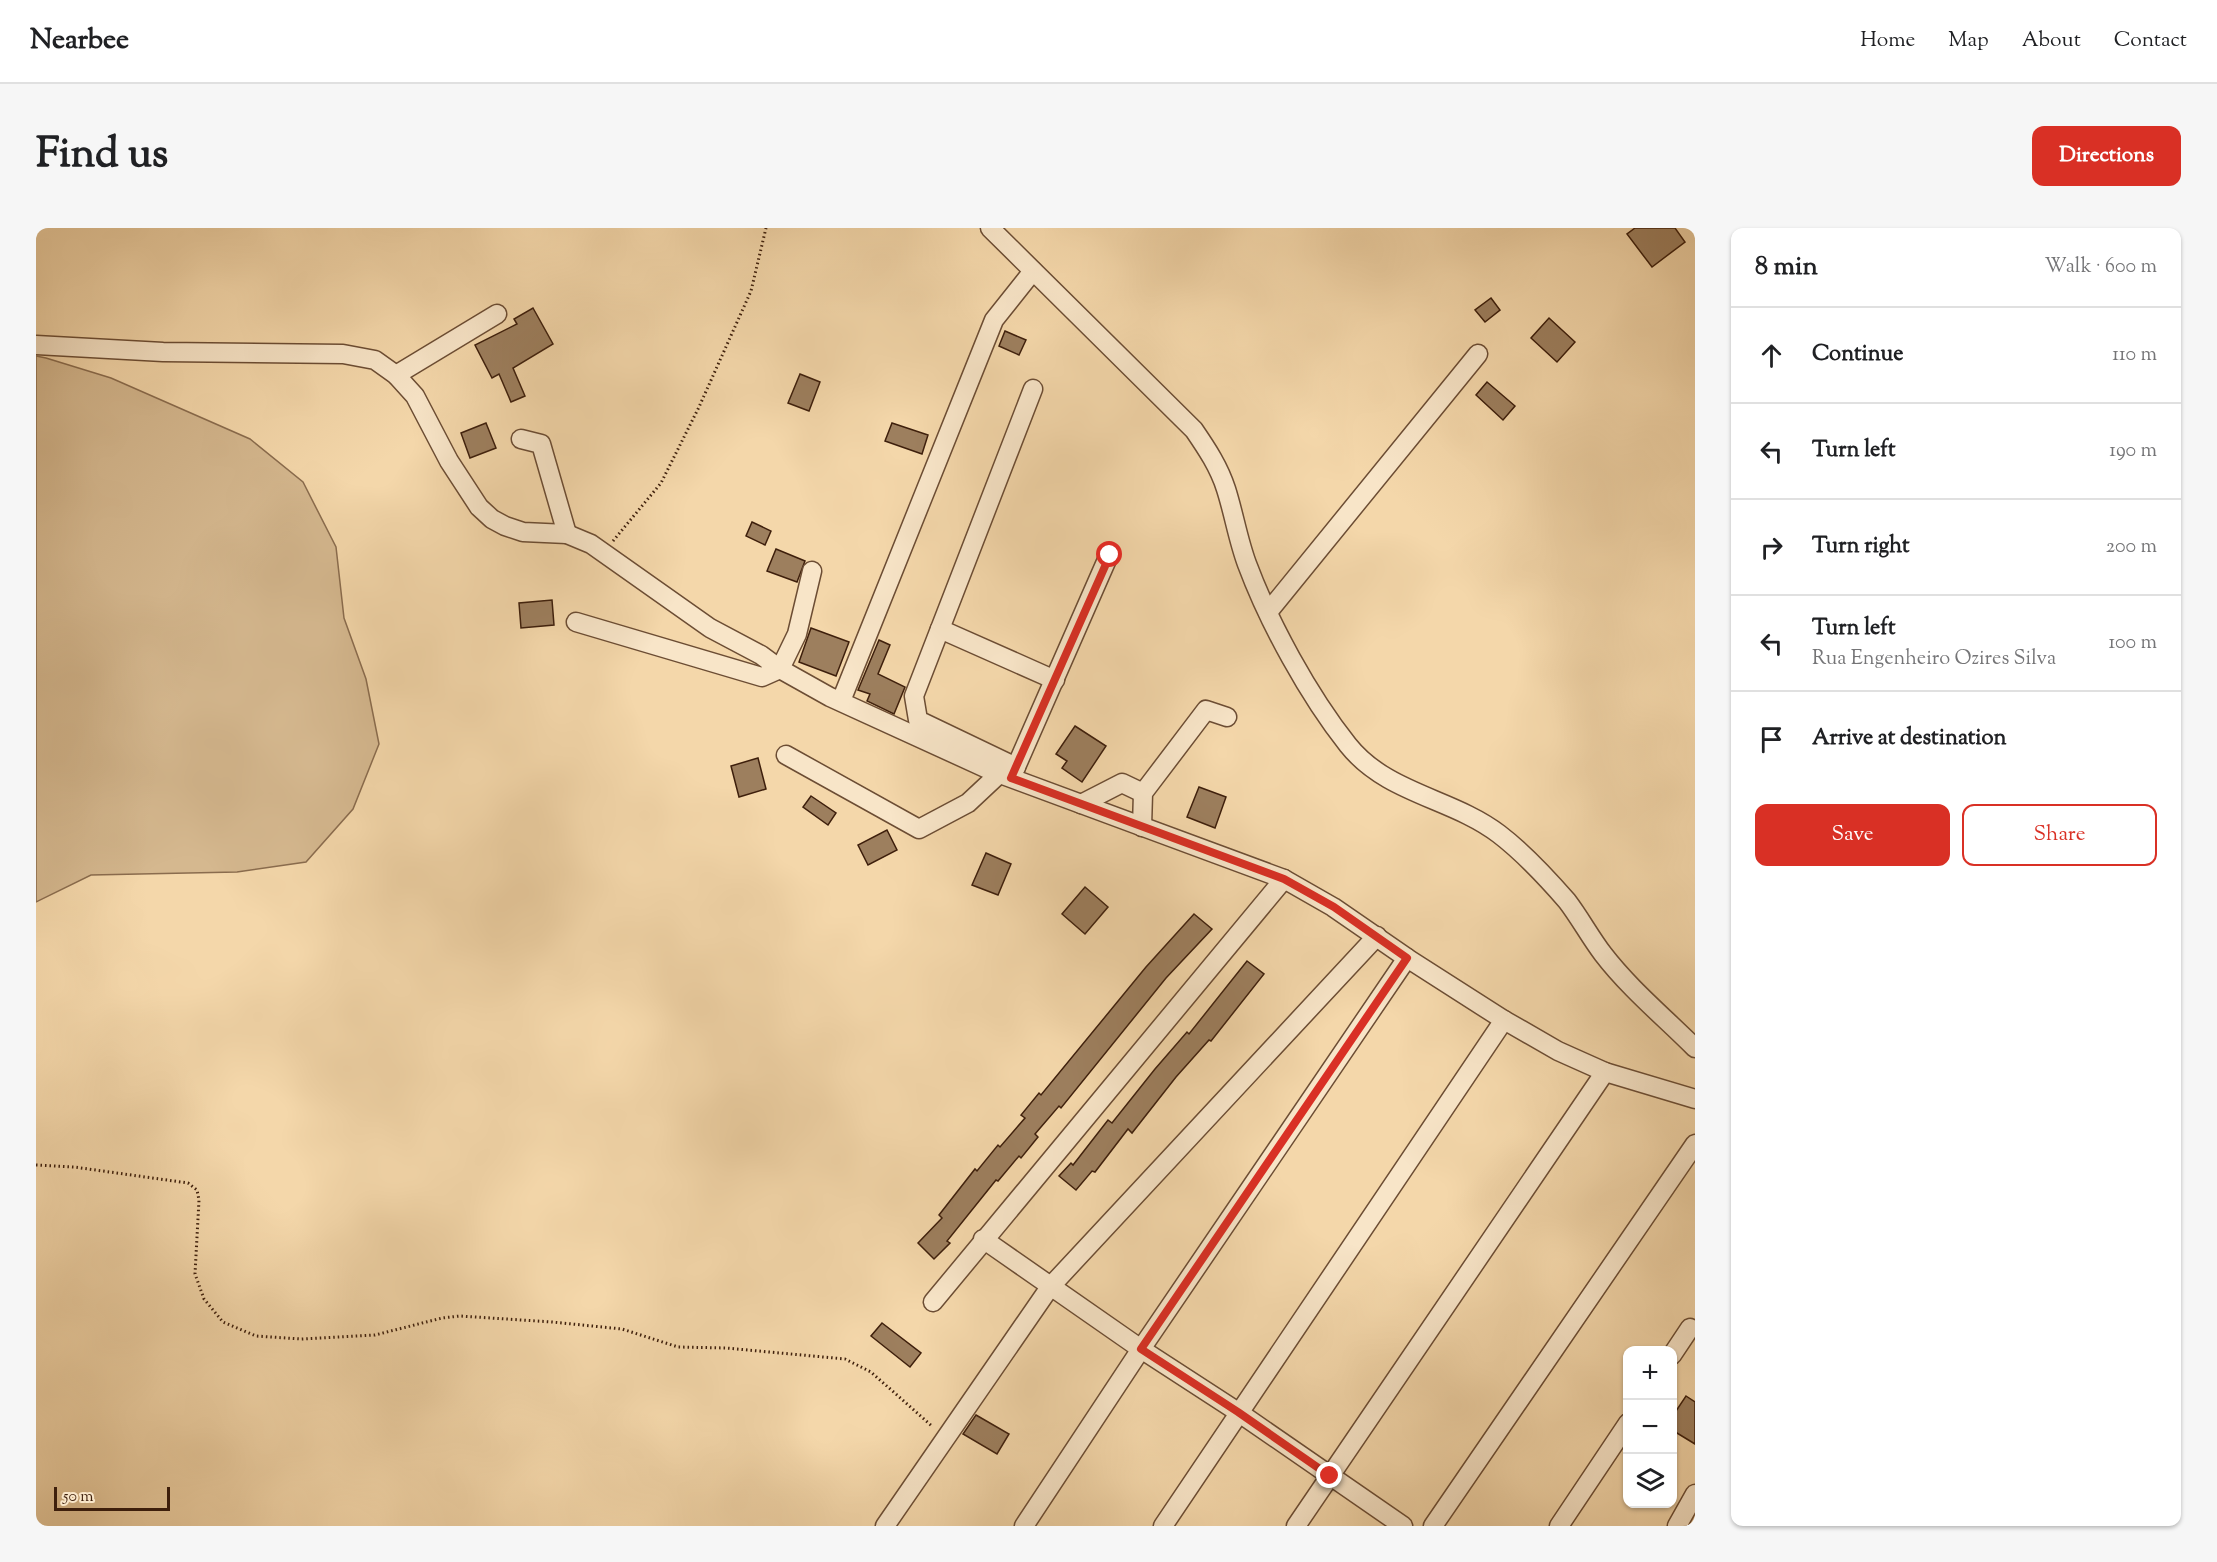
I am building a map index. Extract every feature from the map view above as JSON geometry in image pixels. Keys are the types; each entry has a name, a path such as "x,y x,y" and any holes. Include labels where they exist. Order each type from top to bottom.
{"street":[{"path":"990,228 1194,430 1210,453 1225,488 1246,562 1268,612 1313,695 1349,746 1370,768 1395,784 1473,817 1499,834 1538,870 1568,903 1610,962 1695,1048"},
{"path":"841,701 994,320 1033,271"},
{"path":"396,375 497,314"},
{"path":"36,345 163,352 344,354 375,360 396,375 415,396 449,461 479,507 505,526 534,533 567,534 591,544 694,618 762,655 780,669 841,701 1081,804 1284,879 1334,907 1407,958 1504,1020 1558,1051 1605,1072 1695,1099"},
{"path":"1268,612 1478,354"},
{"path":"1009,773 918,720 914,696 1033,389"},
{"path":"521,439 541,444 567,534"},
{"path":"786,755 919,829 968,803 1009,773 1055,680 1110,555"},
{"path":"576,622 762,677 780,669 797,634 812,571"},
{"path":"940,629 1055,680"},
{"path":"1142,827 1143,794 1206,710 1227,717"},
{"path":"1081,804 1122,783 1143,794"},
{"path":"933,1302 1284,879"},
{"path":"885,1526 1050,1287 1377,936"},
{"path":"1024,1526 1141,1349 1407,958"},
{"path":"1163,1526 1504,1020"},
{"path":"1296,1526 1605,1072"},
{"path":"1433,1526 1695,1143"},
{"path":"983,1239 1050,1287 1238,1412 1403,1526"},
{"path":"1677,1348 1690,1328"},
{"path":"1559,1526 1623,1430"},
{"path":"1677,1526 1695,1494"}],"path":[{"path":"603,553 661,483 699,407 751,291 766,228"},
{"path":"36,1165 74,1167 188,1183 197,1190 199,1200 195,1274 204,1299 223,1322 256,1336 301,1339 375,1335 442,1318 484,1317 622,1329 678,1347 726,1348 845,1359 871,1372 945,1438"}],"shaded area":[{"path":"36,356 111,378 250,439 303,482 336,547 344,618 366,679 379,744 353,809 306,862 237,872 91,875 36,902"}],"building":[{"path":"1635,228 1675,228 1685,242 1652,267 1627,234"},
{"path":"1491,298 1500,310 1485,322 1475,310"},
{"path":"533,308 553,344 513,368 525,396 511,402 499,374 492,378 475,345 517,324 514,319"},
{"path":"1549,318 1575,342 1557,362 1531,338"},
{"path":"1005,331 1026,340 1019,355 999,346"},
{"path":"800,374 820,382 809,411 788,403"},
{"path":"1487,382 1515,406 1503,420 1476,395"},
{"path":"486,423 496,448 470,458 461,433"},
{"path":"892,423 928,435 922,454 885,441"},
{"path":"752,522 771,531 765,545 746,536"},
{"path":"776,549 805,561 797,582 767,571"},
{"path":"552,600 554,625 521,628 519,603"},
{"path":"811,628 849,642 836,676 799,662"},
{"path":"879,640 890,645 878,674 905,687 894,714 867,701 870,694 858,690"},
{"path":"1075,726 1106,746 1082,782 1062,768 1067,761 1056,754"},
{"path":"758,758 766,789 739,797 731,766"},
{"path":"1199,787 1226,797 1215,828 1187,817"},
{"path":"811,796 836,813 828,825 803,807"},
{"path":"887,830 897,850 868,865 858,845"},
{"path":"986,853 1011,864 998,895 972,885"},
{"path":"1085,887 1108,907 1085,934 1062,914"},
{"path":"1194,914 1212,929 1166,978 1061,1108 1059,1106 1035,1134 1038,1137 1021,1158 1019,1156 998,1181 996,1180 947,1241 950,1243 934,1259 918,1243 942,1218 939,1215 975,1169 977,1171 998,1145 1000,1147 1025,1118 1021,1115 1039,1093 1041,1095 1146,967"},
{"path":"1247,961 1264,974 1211,1041 1209,1040 1176,1077 1132,1133 1128,1129 1095,1172 1092,1171 1076,1190 1059,1176 1071,1163 1073,1165 1108,1120 1112,1123 1187,1032 1189,1034"},
{"path":"882,1323 921,1353 910,1367 871,1336"},
{"path":"1686,1396 1695,1402 1695,1444 1677,1433 1677,1410"},
{"path":"976,1415 1009,1434 997,1454 963,1434"}],"route":[{"path":"1110,555 1011,778 1284,879 1334,907 1407,958 1141,1349 1238,1412 1330,1476"}]}
